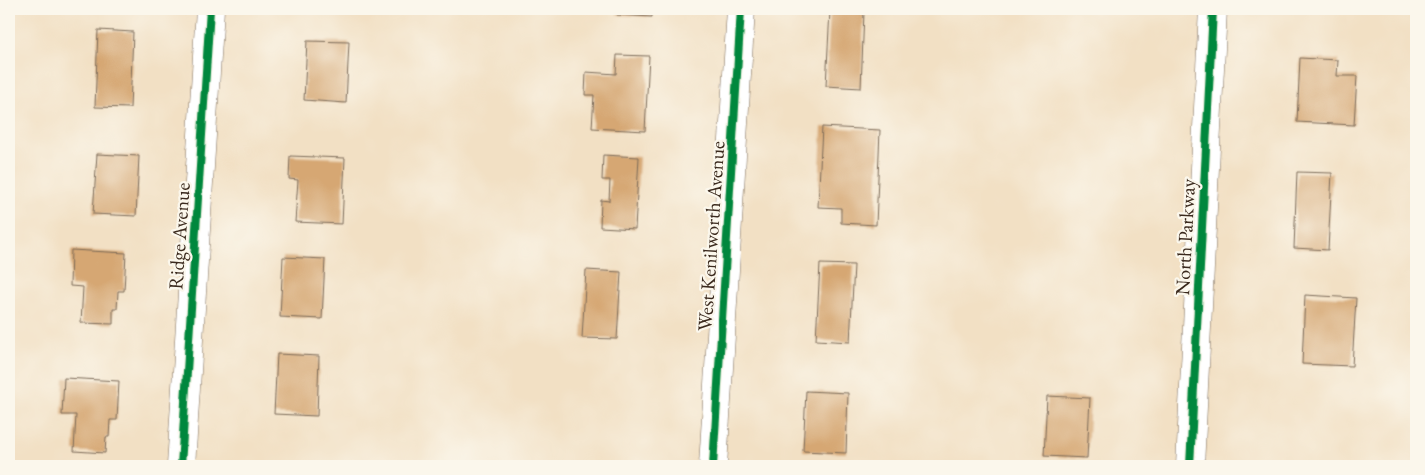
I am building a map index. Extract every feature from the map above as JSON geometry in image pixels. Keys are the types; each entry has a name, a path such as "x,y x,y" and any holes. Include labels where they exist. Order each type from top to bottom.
{"street":[{"name":"Ridge Avenue","path":"181,466 210,9"},
{"name":"West Kenilworth Avenue","path":"713,466 741,9"},
{"name":"North Parkway","path":"1190,466 1213,9"}],"building":[{"path":"298,9 340,9 340,13 298,11"},
{"path":"617,9 652,9 652,17 617,15"},
{"path":"830,10 864,12 861,88 826,86"},
{"path":"98,30 133,32 130,108 95,107"},
{"path":"307,41 349,42 346,103 304,100"},
{"path":"617,55 649,56 645,131 592,128 594,95 585,95 586,72 616,74"},
{"path":"1300,58 1338,60 1337,76 1357,76 1354,125 1297,122"},
{"path":"822,127 880,130 876,225 841,223 841,208 818,207"},
{"path":"97,154 139,156 136,216 93,214"},
{"path":"603,155 639,157 635,229 600,227 601,200 609,201 610,180 602,180"},
{"path":"290,156 345,158 342,224 295,222 298,180 289,179"},
{"path":"1297,172 1332,173 1328,250 1294,248"},
{"path":"71,250 126,253 124,291 118,291 117,309 113,309 113,324 81,323 83,287 70,286"},
{"path":"283,257 325,259 322,319 280,317"},
{"path":"820,264 854,265 850,342 816,340"},
{"path":"586,270 621,272 617,339 582,338"},
{"path":"1305,295 1356,298 1352,366 1302,364"},
{"path":"277,354 319,356 317,416 274,414"},
{"path":"64,378 119,381 117,420 110,420 109,437 106,437 105,453 74,451 76,415 62,415"},
{"path":"806,391 848,393 846,453 803,451"},
{"path":"1047,396 1090,398 1087,458 1044,456"},
{"path":"260,463 289,465 289,466 260,466"}],"cycle path":[{"path":"181,466 210,9"},
{"path":"713,466 741,9"},
{"path":"1190,466 1213,9"}]}
